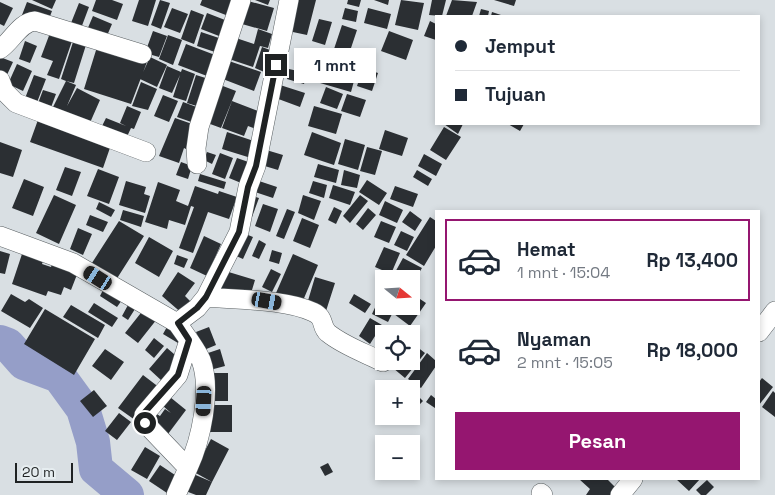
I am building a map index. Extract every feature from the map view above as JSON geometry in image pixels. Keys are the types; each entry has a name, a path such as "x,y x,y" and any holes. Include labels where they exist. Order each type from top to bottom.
{"street":[{"path":"197,164 196,148 199,127 241,0"},
{"path":"178,323 197,308 206,297 239,232 248,187 256,166 289,0"},
{"path":"0,49 14,37 22,25 35,21 142,54"},
{"path":"0,80 4,91 16,103 146,152"},
{"path":"0,236 73,263 178,323 200,359 204,373 202,432 176,495"},
{"path":"206,297 267,301 300,307 315,312 323,318 325,330 337,339 375,358"},
{"path":"760,331 775,311"},
{"path":"188,468 145,423 144,415 178,375 189,340"},
{"path":"620,495 632,480"}],"building":[{"path":"32,0 56,0 52,9"},
{"path":"96,0 112,0 123,4 117,20 92,11"},
{"path":"139,0 156,0 148,26 132,21"},
{"path":"160,0 170,3 161,29 151,25"},
{"path":"202,0 238,0 231,17 200,5"},
{"path":"255,0 270,0 268,5"},
{"path":"296,0 316,0 307,35 288,31"},
{"path":"348,0 361,0 359,7 347,4"},
{"path":"374,0 389,0 388,5"},
{"path":"401,0 424,3 418,30 395,25"},
{"path":"432,0 446,0 442,15 429,15"},
{"path":"452,0 477,2 472,15 446,15"},
{"path":"494,0 516,0 514,6"},
{"path":"248,1 274,8 267,31 242,24"},
{"path":"0,2 13,8 4,26 0,24"},
{"path":"27,2 52,11 47,24 22,15"},
{"path":"79,3 89,7 80,31 69,28"},
{"path":"172,8 188,14 180,33 164,27"},
{"path":"345,8 358,11 356,22 342,19"},
{"path":"368,8 391,14 387,29 364,23"},
{"path":"481,9 489,11 488,15 479,15"},
{"path":"191,10 204,15 194,44 181,39"},
{"path":"207,13 225,20 219,36 201,29"},
{"path":"93,16 112,24 106,38 87,30"},
{"path":"319,19 332,22 325,45 312,41"},
{"path":"430,21 435,24 435,40 424,36"},
{"path":"342,25 357,30 349,54 334,49"},
{"path":"258,29 272,34 268,48 260,46 253,67 226,58 233,37 254,44"},
{"path":"153,31 167,36 159,57 145,53"},
{"path":"389,31 413,40 406,60 381,51"},
{"path":"201,32 219,38 215,52 197,46"},
{"path":"50,33 72,41 59,79 47,75 53,61 41,57"},
{"path":"168,35 182,40 173,65 159,59"},
{"path":"25,41 37,46 30,63 19,59"},
{"path":"73,42 86,45 74,83 61,79"},
{"path":"186,44 215,55 207,76 178,65"},
{"path":"97,47 147,62 131,104 84,89"},
{"path":"262,47 278,53 271,75 255,68"},
{"path":"299,54 319,61 316,71 296,64"},
{"path":"0,57 13,62 6,77 0,74"},
{"path":"150,57 167,65 157,87 140,79"},
{"path":"226,60 261,72 254,91 215,76"},
{"path":"327,62 357,70 351,92 320,83"},
{"path":"17,64 32,71 23,91 8,84"},
{"path":"167,66 181,72 182,69 195,74 186,101 173,97 180,75 172,93 159,88"},
{"path":"363,68 378,73 372,91 357,86"},
{"path":"289,69 307,73 304,84 287,79"},
{"path":"34,75 46,79 36,105 24,101"},
{"path":"196,75 212,80 203,108 187,103"},
{"path":"66,81 76,85 67,106 77,88 100,100 89,125 53,107"},
{"path":"141,82 157,89 148,110 132,106"},
{"path":"215,83 236,91 221,128 202,121"},
{"path":"277,84 305,93 300,107 273,97"},
{"path":"326,87 343,94 337,109 320,103"},
{"path":"43,90 56,94 50,110 37,106"},
{"path":"347,94 366,100 360,117 341,111"},
{"path":"163,95 178,101 169,122 154,116"},
{"path":"232,101 266,114 259,130 248,126 244,136 222,128"},
{"path":"183,102 202,109 197,124 177,117"},
{"path":"127,106 141,112 134,129 131,128 124,143 99,132 106,118 126,126 120,123"},
{"path":"314,106 342,114 336,134 308,126"},
{"path":"39,117 112,142 103,168 30,142"},
{"path":"175,118 195,125 190,151 184,148 179,163 159,156"},
{"path":"445,125 462,125 458,134"},
{"path":"510,125 523,125 520,131"},
{"path":"444,127 461,137 446,160 430,150"},
{"path":"385,130 408,138 402,156 379,149"},
{"path":"227,132 257,142 251,158 222,149"},
{"path":"312,132 341,143 334,165 304,155"},
{"path":"345,139 365,145 358,170 338,164"},
{"path":"0,142 22,150 13,177 0,173"},
{"path":"367,147 382,151 375,175 360,171"},
{"path":"263,149 283,155 278,170 258,164"},
{"path":"207,152 216,155 212,164 204,160"},
{"path":"220,153 233,158 225,179 212,174"},
{"path":"424,154 442,164 436,176 418,166"},
{"path":"237,158 254,164 246,185 229,178"},
{"path":"181,162 192,166 188,179 176,175"},
{"path":"318,164 339,170 336,183 314,177"},
{"path":"65,167 81,172 72,196 56,190"},
{"path":"98,169 119,177 109,204 87,196"},
{"path":"344,170 360,175 357,188 341,185"},
{"path":"417,170 432,179 428,186 413,177"},
{"path":"200,174 226,182 224,189 198,181"},
{"path":"24,179 44,187 33,216 12,208"},
{"path":"367,180 387,193 379,205 359,192"},
{"path":"126,181 146,187 144,194 150,196 145,213 119,205"},
{"path":"259,181 277,187 273,198 255,192"},
{"path":"313,181 327,185 324,198 309,193"},
{"path":"158,182 180,190 176,201 188,206 195,186 218,194 219,191 237,197 229,219 208,212 193,253 179,248 194,207 191,206 185,225 169,220 167,229 145,222"},
{"path":"333,185 355,192 350,205 329,198"},
{"path":"395,186 418,194 413,207 390,199"},
{"path":"54,195 76,205 59,244 36,233"},
{"path":"303,195 321,201 314,220 298,213"},
{"path":"360,195 368,201 350,223 343,216"},
{"path":"252,196 259,198 252,217 246,215"},
{"path":"385,201 403,210 397,223 379,215"},
{"path":"99,202 115,210 111,217 96,209"},
{"path":"263,204 278,209 270,232 255,226"},
{"path":"334,207 342,211 336,224 328,220"},
{"path":"368,208 376,215 363,230 356,224"},
{"path":"287,209 295,212 284,239 276,236"},
{"path":"123,210 144,216 141,227 120,220"},
{"path":"410,211 422,220 415,231 402,222"},
{"path":"90,215 108,222 103,232 86,225"},
{"path":"430,217 435,220 435,248 424,266 406,255"},
{"path":"302,218 319,225 310,248 293,241"},
{"path":"119,221 144,236 116,280 90,266"},
{"path":"381,221 396,227 389,243 374,237"},
{"path":"78,228 92,234 83,255 70,249"},
{"path":"401,231 414,237 407,251 394,245"},
{"path":"243,233 253,237 243,259 234,255"},
{"path":"204,236 221,244 207,276 190,268"},
{"path":"149,237 173,251 159,277 135,263"},
{"path":"259,240 266,244 259,259 252,256"},
{"path":"384,247 400,253 393,270 382,270 375,267"},
{"path":"272,250 282,253 279,264 269,261"},
{"path":"0,251 10,254 5,274 0,273"},
{"path":"22,254 43,261 42,264 51,267 54,258 78,272 71,290 64,287 61,295 48,291 46,296 12,284"},
{"path":"293,254 318,265 302,303 276,293"},
{"path":"177,255 188,259 184,268 174,264"},
{"path":"403,258 422,268 420,271 396,270"},
{"path":"271,269 281,274 272,292 262,287"},
{"path":"222,270 255,280 249,300 216,291"},
{"path":"178,272 195,283 185,296 193,304 184,315 162,296"},
{"path":"315,277 335,283 326,311 307,304"},
{"path":"104,288 122,300 117,307 100,296"},
{"path":"11,294 25,302 29,299 43,308 30,328 1,311"},
{"path":"354,294 371,304 365,313 349,303"},
{"path":"420,299 426,303 420,312"},
{"path":"94,303 118,318 112,327 88,312"},
{"path":"71,305 105,325 98,338 63,317"},
{"path":"128,305 135,309 128,320 122,316"},
{"path":"375,308 375,315 392,315 388,322 372,314"},
{"path":"45,309 95,339 74,375 24,344"},
{"path":"144,309 157,319 138,343 125,333"},
{"path":"395,315 418,315 411,325"},
{"path":"370,318 382,325 375,325 375,336 370,344 359,336"},
{"path":"168,325 183,334 178,343 163,334"},
{"path":"209,327 216,345 204,350 196,332"},
{"path":"154,338 164,346 154,358 145,350"},
{"path":"167,348 181,360 162,381 149,369"},
{"path":"105,349 124,362 111,380 92,366"},
{"path":"220,349 225,366 210,370 205,354"},
{"path":"420,349 425,353 420,359"},
{"path":"427,353 435,360 435,367 421,388 420,380 408,379 415,370 420,370 420,363"},
{"path":"395,370 411,370 405,378"},
{"path":"206,373 228,373 228,401 206,401"},
{"path":"143,375 160,388 135,420 118,408"},
{"path":"762,378 773,387 760,404 760,381"},
{"path":"94,390 107,406 93,417 80,401"},
{"path":"773,391 775,393 775,417 762,407"},
{"path":"431,395 435,398 435,408 426,402"},
{"path":"170,397 186,410 168,434 149,422 155,413 160,416 165,409 171,413 163,406"},
{"path":"208,405 232,405 232,432 208,432"},
{"path":"119,413 131,422 117,440 105,431"},
{"path":"211,439 229,449 212,482 194,472"},
{"path":"145,447 160,456 147,479 131,470"},
{"path":"328,463 333,472 325,476 320,467"},
{"path":"160,465 181,479 170,495 149,481"},
{"path":"191,473 212,482 206,495 196,495 183,490"},
{"path":"580,480 608,480 615,487 610,495 586,495 590,489"},
{"path":"677,480 699,480 689,491"},
{"path":"707,480 714,487 706,495 701,495 696,490"}],"waterway":[{"path":"0,342 8,345 24,363 59,376 83,409 93,442 96,469 127,495"}],"route":[{"path":"145,423 145,412 174,381 181,370 189,340 178,323 197,308 206,297 242,224 248,187 256,166 276,65"}]}
